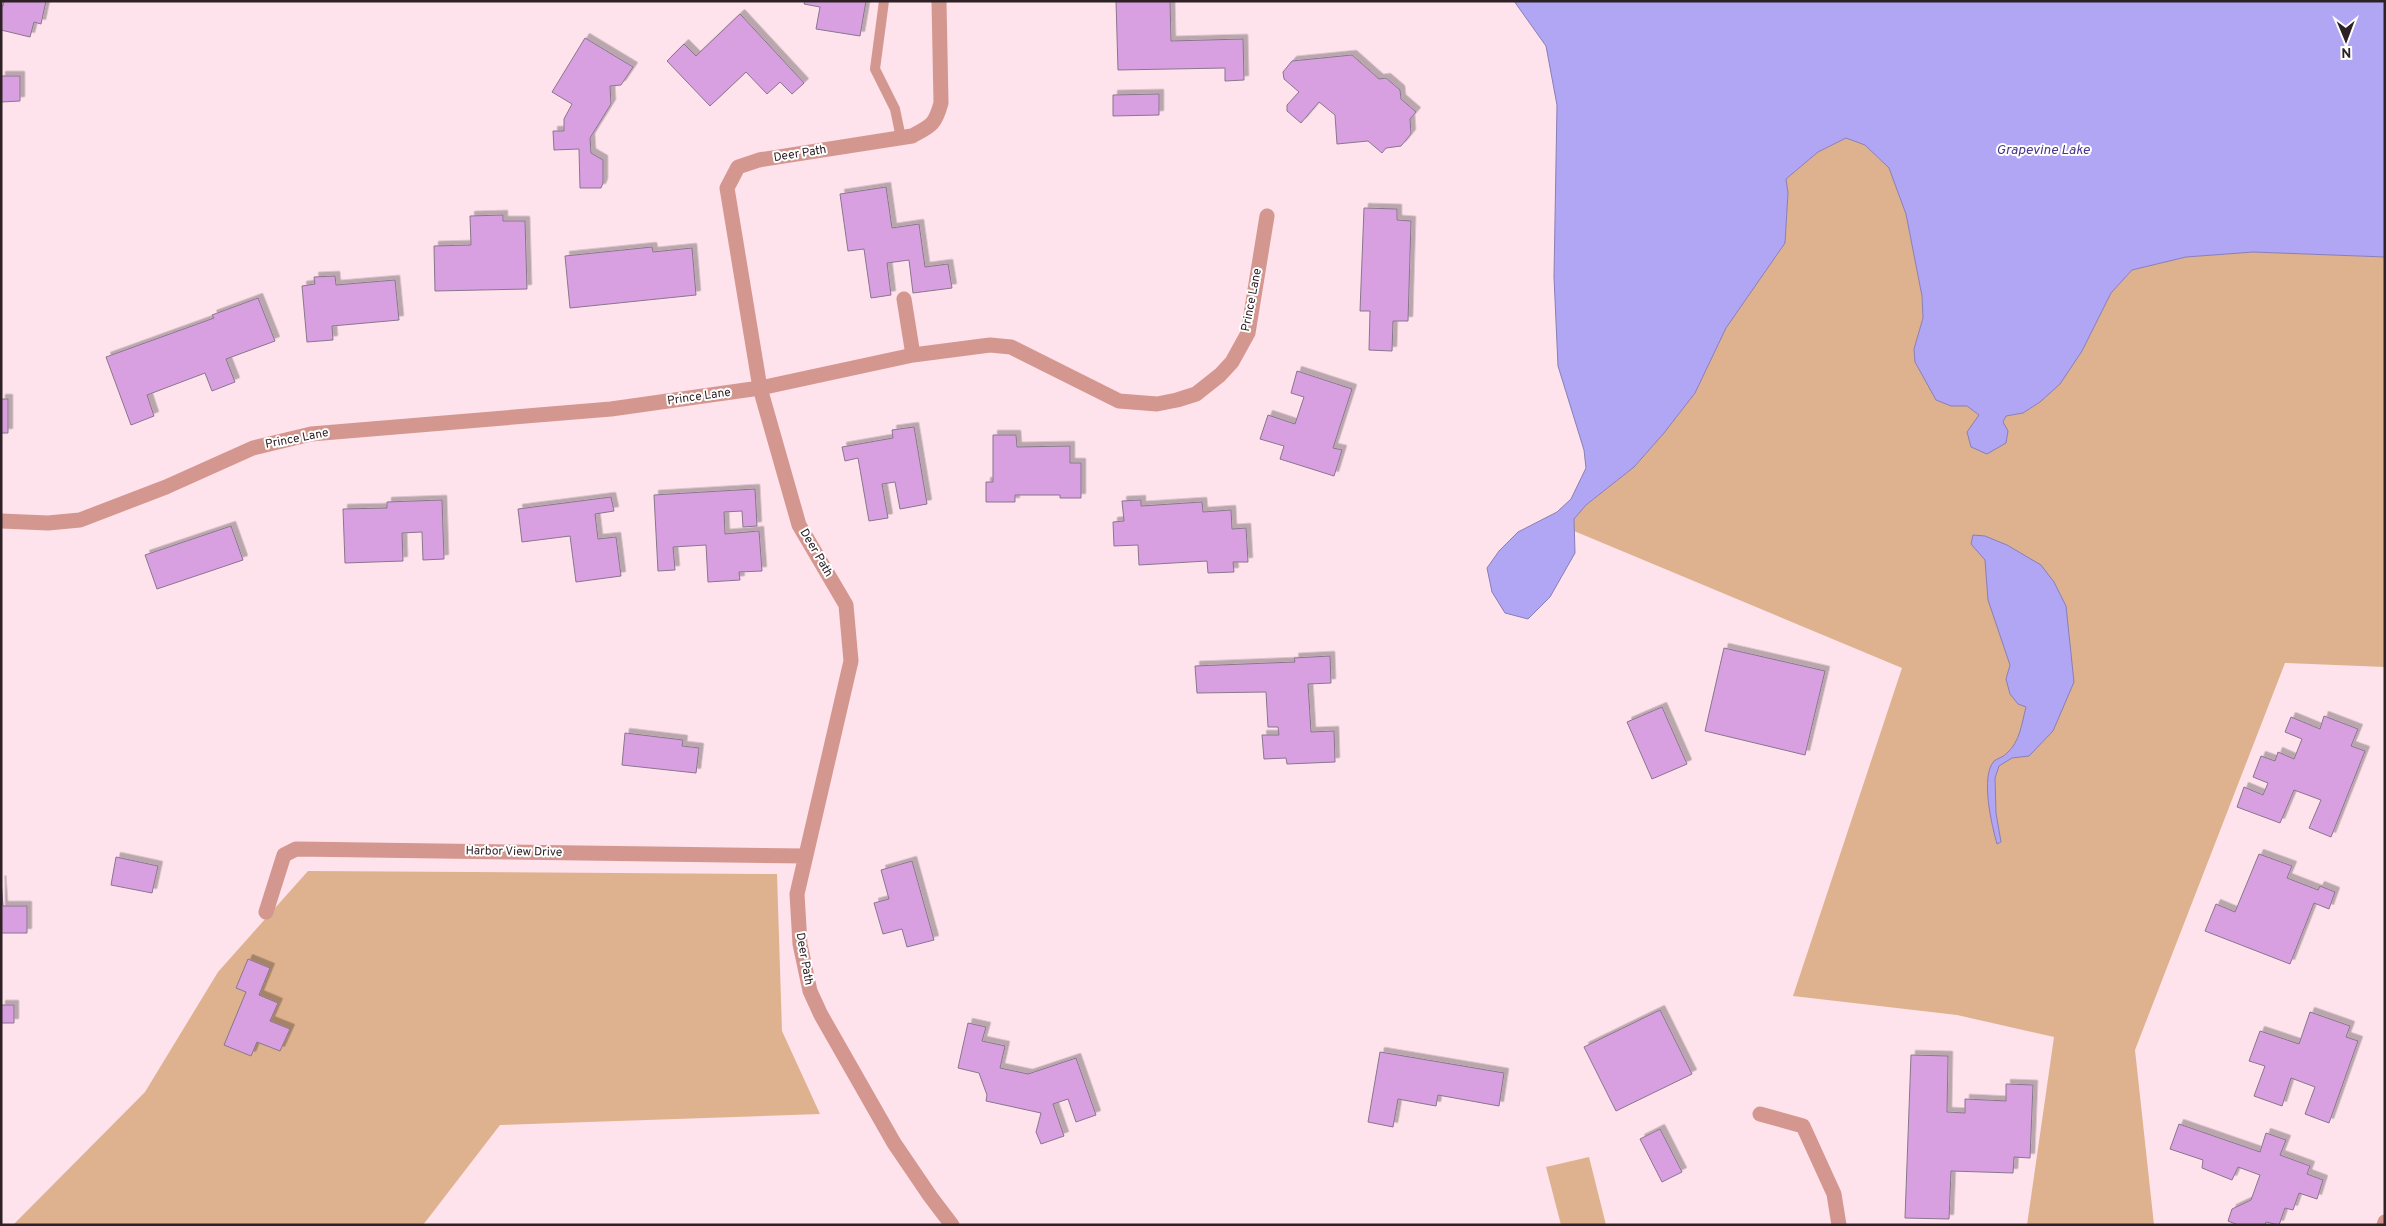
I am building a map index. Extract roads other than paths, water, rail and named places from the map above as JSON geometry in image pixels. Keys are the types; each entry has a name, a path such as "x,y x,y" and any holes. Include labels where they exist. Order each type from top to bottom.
{"street":[{"name":"Deer Path","path":"939,1 941,103 937,118 931,126 912,136 759,160 738,166 728,188 760,388 800,525 846,605 851,661 805,856 798,902 800,944 810,991 821,1015 894,1143 952,1225"},
{"name":"Prince Lane","path":"1,521 48,524 80,520 166,487 253,448 311,434 611,410 760,388 913,355 990,345 1011,347 1119,401 1157,404 1196,394 1232,362 1248,333 1267,216"},
{"path":"904,299 913,355"},
{"name":"Harbor View Drive","path":"266,912 284,856 296,849 805,856"},
{"path":"1760,1114 1803,1126 1834,1194 1839,1225"}],"lane":[{"path":"884,1 875,69 894,109 901,138"}],"water":[{"name":"Grapevine Lake","path":"1514,1 2385,1 2385,257 2253,252 2186,257 2132,270 2111,293 2082,351 2060,384 2040,402 2023,413 2006,416 2003,422 2008,431 2006,443 1987,454 1971,447 1967,432 1979,415 1967,406 1951,406 1936,400 1915,362 1914,349 1923,318 1922,296 1906,214 1889,168 1865,145 1846,138 1818,152 1786,179 1788,193 1785,243 1726,328 1695,393 1664,433 1634,467 1586,505 1574,519 1575,553 1550,597 1528,619 1505,613 1492,592 1487,568 1499,551 1518,532 1557,512 1571,499 1586,468 1584,450 1558,366 1554,277 1557,105 1546,46"},
{"path":"1973,535 1985,536 2007,545 2041,565 2054,582 2066,606 2074,682 2053,731 2029,756 2012,758 1999,766 1995,778 1996,813 2001,842 1997,844 1988,802 1987,790 1990,768 1994,761 2006,754 2015,743 2020,732 2026,707 2018,704 2010,694 2006,679 2010,665 1988,600 1985,560 1971,544"}]}
